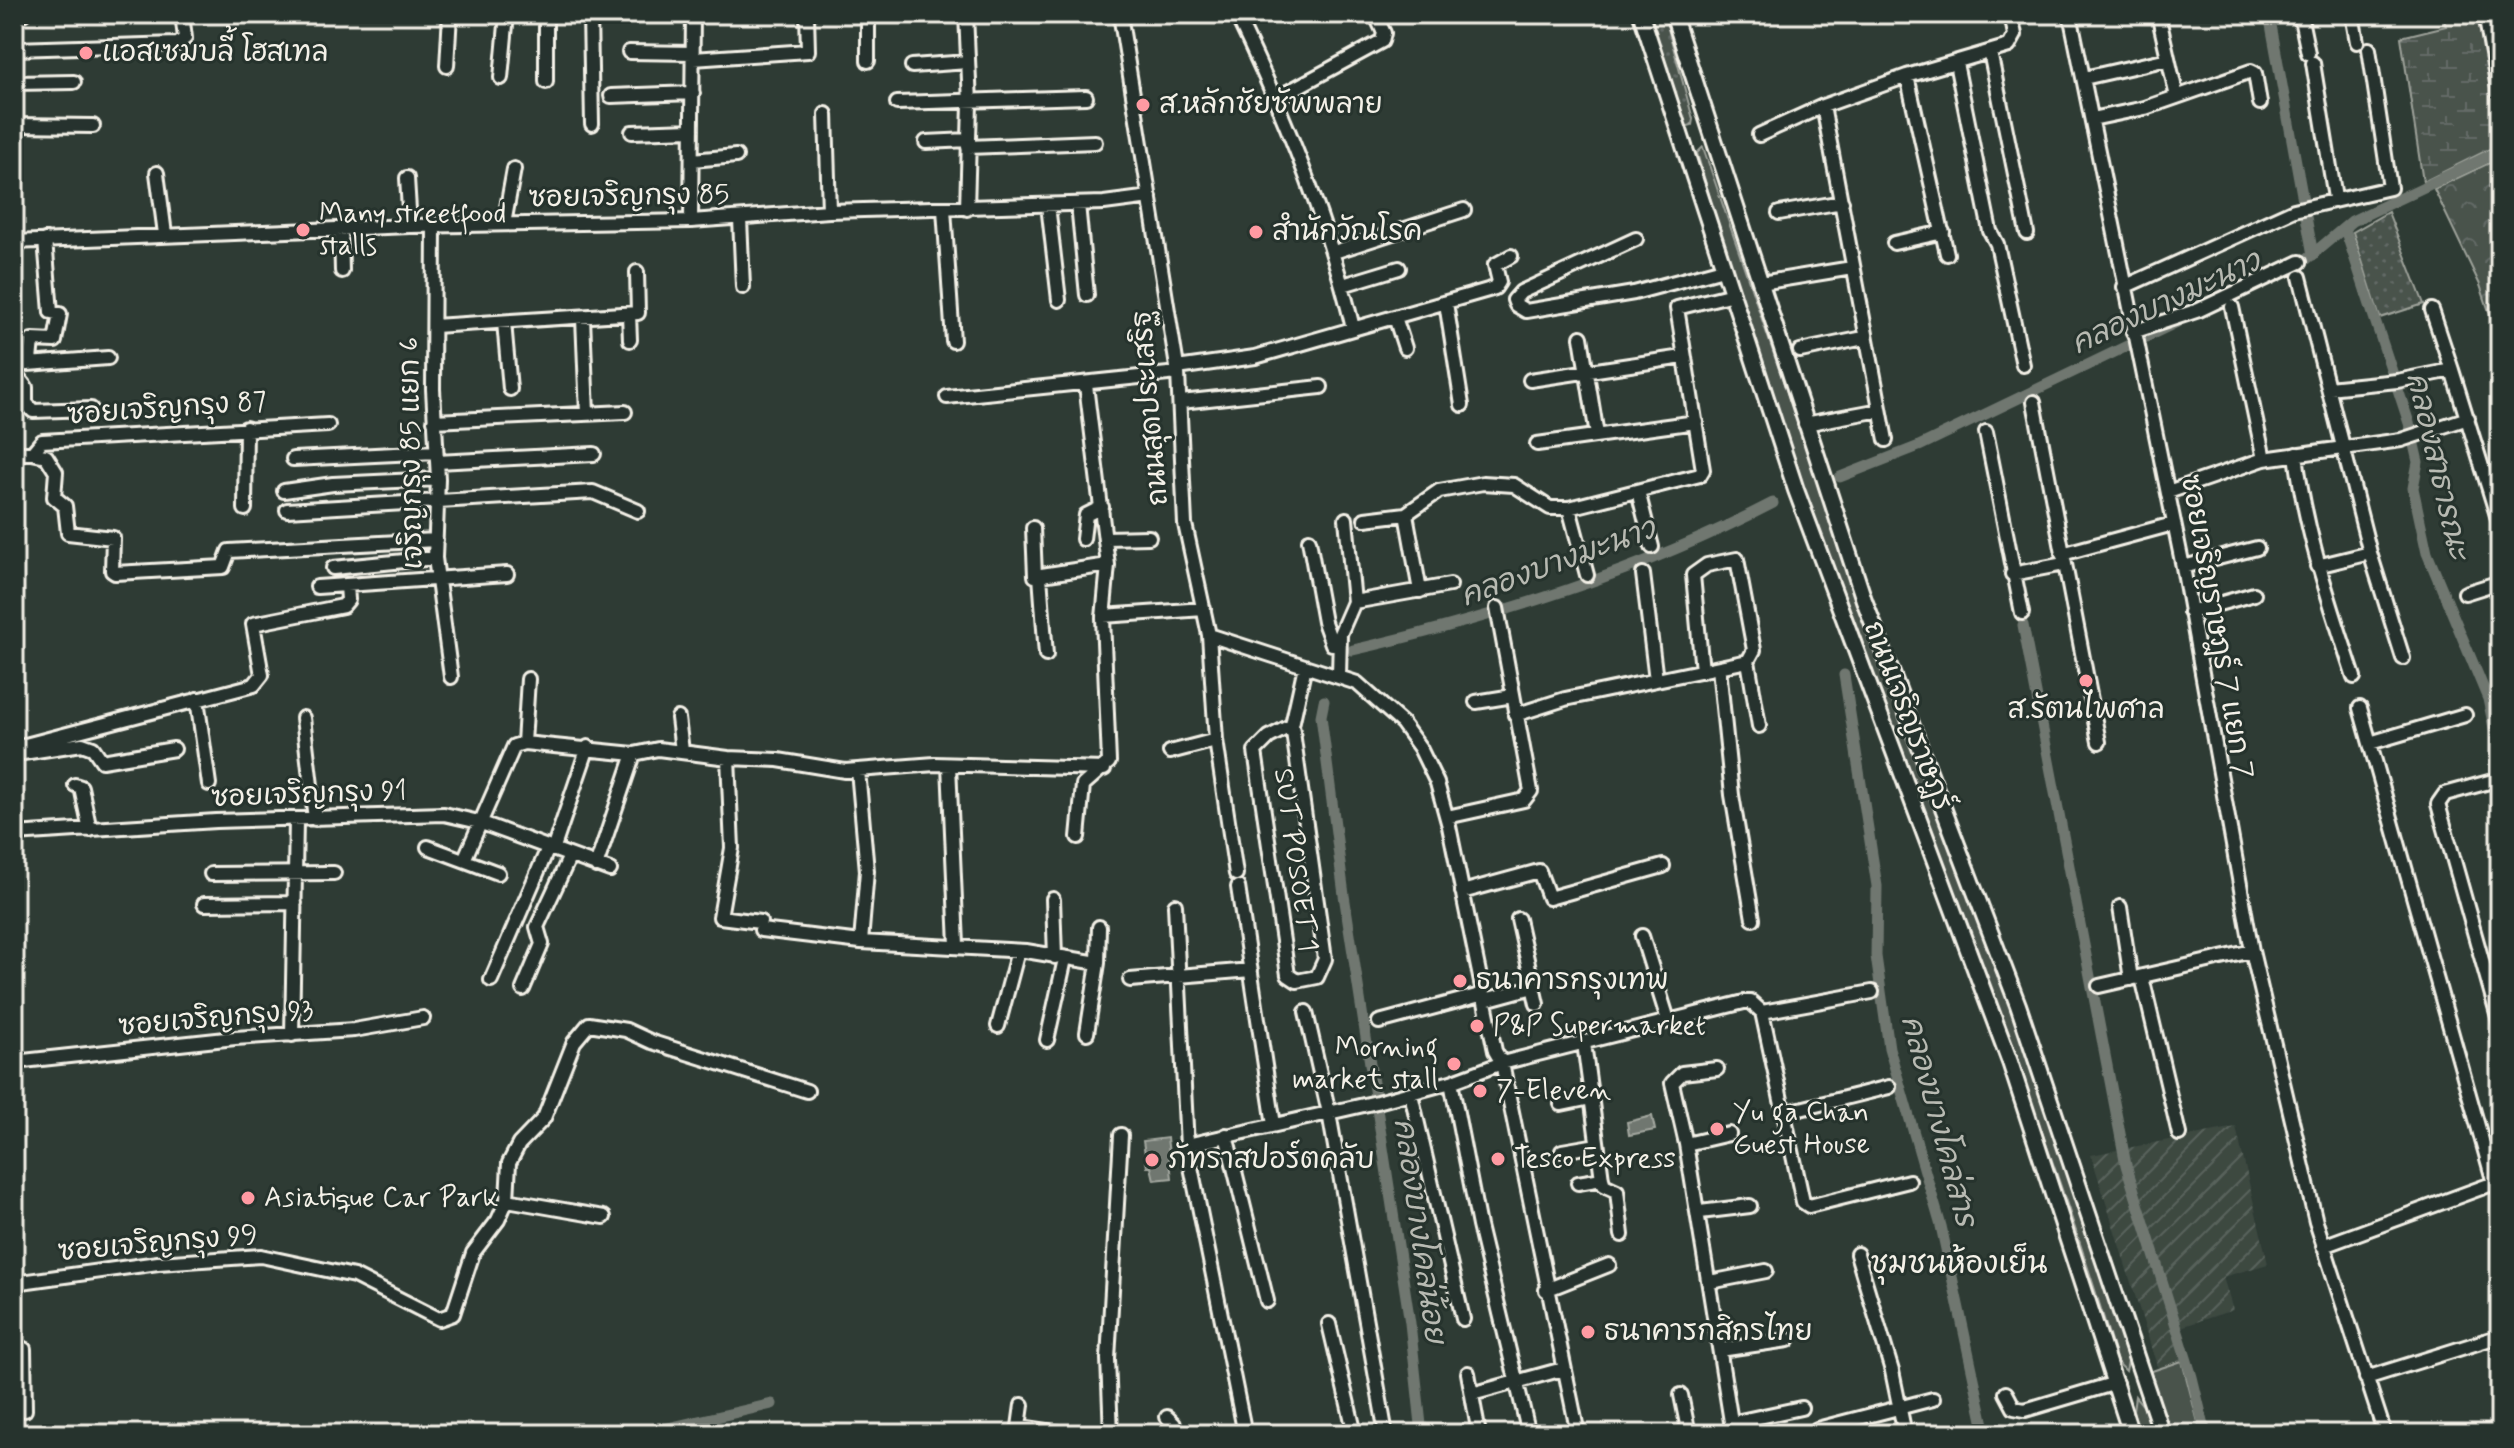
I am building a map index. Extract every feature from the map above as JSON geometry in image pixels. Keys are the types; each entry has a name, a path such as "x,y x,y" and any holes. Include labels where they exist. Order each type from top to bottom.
{"main road":[{"name":"ถนนเจริญราษฎร์","path":"1641,14 1831,588 2006,1050 2131,1434"},
{"name":"ถนนเจริญราษฎร์","path":"1673,14 1864,600 2018,1005 2162,1434"},
{"path":"1683,137 1709,126"},
{"path":"2114,1376 2124,1376 2138,1357"},
{"path":"2123,1409 2127,1394 2134,1391 2151,1398"}],"street":[{"path":"14,14 23,14"},
{"path":"14,49 178,44 185,38 182,14"},
{"path":"447,66 450,14"},
{"path":"501,78 507,14"},
{"path":"546,14 546,82"},
{"path":"590,14 592,124"},
{"path":"691,221 693,14"},
{"path":"629,52 693,56 809,50 807,14"},
{"path":"868,14 868,61"},
{"path":"966,14 970,103 967,209"},
{"name":"ถนนสุดประเสริฐ","path":"1120,14 1177,371 1185,524 1209,635 1216,740 1274,1125"},
{"path":"1236,14 1275,99 1334,252 1353,328"},
{"path":"1275,99 1382,41 1384,33 1375,14"},
{"path":"1759,135 1823,106 1907,76 1990,52 2013,41 2011,14"},
{"name":"ซอยเจริญราษฎร์ 7 แยก 7","path":"2070,14 2183,567 2252,951 2323,1246 2385,1434"},
{"path":"2158,14 2177,97"},
{"path":"2300,14 2335,198"},
{"path":"2352,14 2357,42"},
{"path":"2485,14 2500,100"},
{"path":"2124,287 2305,206 2390,188 2369,49"},
{"path":"1990,52 2027,233"},
{"path":"2084,78 2168,59"},
{"path":"912,66 968,62"},
{"path":"1956,63 1990,231 1997,244 2023,365"},
{"path":"2092,119 2177,97 2251,71 2255,73 2260,103"},
{"path":"1907,76 1947,254"},
{"path":"14,83 74,82"},
{"path":"611,96 693,100"},
{"path":"897,103 1086,97"},
{"path":"1823,106 1864,338 1886,440"},
{"path":"826,114 829,211"},
{"path":"14,125 93,126"},
{"path":"632,132 692,130"},
{"path":"926,142 1095,142"},
{"path":"692,160 736,156"},
{"path":"504,224 514,169"},
{"path":"157,173 165,234"},
{"path":"407,178 410,226"},
{"name":"ซอยเจริญกรุง 85","path":"14,242 410,226 691,221 829,211 1078,204 1150,197"},
{"path":"1779,213 1842,202"},
{"path":"1078,204 1087,295"},
{"path":"1048,205 1059,300"},
{"path":"944,209 953,341"},
{"path":"1334,252 1464,210"},
{"path":"740,219 743,287"},
{"name":"เจริญกรุง 85 แยก 6","path":"434,226 434,421 438,479 435,558 451,677"},
{"path":"341,229 342,271"},
{"path":"1894,243 1943,232"},
{"path":"1636,239 1521,292 1514,300 1516,305 1526,311 1634,293 1723,269"},
{"path":"30,361 32,340 55,341 60,314 51,312 48,300 45,240"},
{"path":"947,397 1086,385 1255,357 1495,288 1499,282 1494,266 1511,256"},
{"path":"2134,333 2199,310 2300,262"},
{"path":"1343,285 1399,268"},
{"path":"1761,283 1852,268"},
{"path":"434,326 583,318 641,311 637,272"},
{"path":"2300,277 2370,553 2403,658"},
{"path":"1365,519 1406,514 1439,491 1496,482 1514,485 1550,508 1569,508 1700,475 1703,470 1677,308 1733,294"},
{"path":"1446,303 1462,405"},
{"path":"2232,307 2264,459"},
{"path":"2432,310 2500,525"},
{"path":"629,314 630,340"},
{"path":"1395,317 1405,348"},
{"path":"583,318 587,414"},
{"path":"504,322 510,389"},
{"path":"1581,337 1597,435"},
{"path":"1800,351 1864,338"},
{"path":"1530,380 1683,357"},
{"path":"14,364 108,358"},
{"path":"2328,388 2397,381 2452,370"},
{"path":"14,372 26,387 26,403 33,411 91,409"},
{"path":"1078,837 1082,788 1109,762 1103,616 1108,565 1086,385"},
{"path":"1181,402 1321,387"},
{"path":"2034,402 2099,742"},
{"path":"1805,424 1880,410"},
{"path":"434,421 625,412"},
{"path":"2168,492 2264,459 2401,440 2468,418"},
{"path":"1537,444 1696,422"},
{"name":"ซอยเจริญกรุง 87","path":"14,453 32,453 42,441 328,425"},
{"path":"245,509 246,428"},
{"path":"1986,432 2022,613"},
{"path":"32,453 46,456 56,469 54,497 65,506 68,533 113,538 112,571 115,573 223,567 229,551 436,540"},
{"path":"293,459 594,454"},
{"path":"2296,454 2303,508 2317,566 2354,677"},
{"path":"284,491 333,484 438,479"},
{"path":"1638,491 1652,547"},
{"path":"287,510 593,492 638,511"},
{"path":"1083,539 1086,515 1102,507"},
{"path":"1569,508 1587,575"},
{"path":"1406,514 1420,591"},
{"path":"1339,676 1339,644 1354,602 1346,519"},
{"path":"2012,574 2173,524"},
{"path":"1033,528 1035,576 1108,565"},
{"path":"1106,538 1149,537"},
{"path":"1309,540 1324,622 1332,644 1339,644"},
{"path":"2183,567 2257,548"},
{"path":"2317,566 2370,553"},
{"path":"333,568 435,558"},
{"path":"1702,671 1693,575 1707,565 1737,559 1754,650 1748,661 1759,726"},
{"path":"317,587 507,574"},
{"path":"1643,574 1656,680"},
{"path":"1040,576 1046,655"},
{"path":"2465,593 2500,582"},
{"path":"14,748 254,685 262,675 253,624 343,606 348,600 347,585"},
{"path":"1354,602 1450,585"},
{"path":"2190,612 2254,594"},
{"path":"1103,616 1204,609"},
{"path":"1447,817 1529,797 1531,791 1498,615"},
{"path":"1209,635 1339,676 1364,688 1402,723 1420,748 1437,783 1447,817 1495,1051 1502,1063 1546,1290 1578,1434"},
{"path":"1515,715 1565,699 1748,661"},
{"name":"SUT POSOET 1","path":"1292,725 1269,737 1255,751 1288,975 1297,981 1317,977 1325,959 1292,725 1305,666"},
{"path":"1719,668 1732,795 1753,919"},
{"path":"524,743 528,679"},
{"path":"1476,702 1513,696"},
{"path":"197,699 209,784"},
{"path":"2323,1246 2497,1182 2360,708"},
{"path":"2370,743 2465,715"},
{"path":"303,718 315,819"},
{"path":"678,718 682,751"},
{"path":"1170,752 1216,740"},
{"path":"464,860 514,746 524,743 634,754 658,749 858,770 949,765 1104,769"},
{"path":"14,754 82,744 93,748 102,761 174,749"},
{"path":"491,980 550,849 588,747"},
{"path":"596,866 634,754"},
{"path":"728,758 732,848 720,917 861,942 957,945 1098,963"},
{"path":"949,765 957,945"},
{"path":"858,770 867,871 861,942"},
{"path":"2498,779 2445,794 2440,799 2438,811 2500,1024"},
{"path":"75,785 81,787 90,830"},
{"name":"ซอยเจริญกรุง 91","path":"14,834 216,821 296,821 444,814 479,822 610,870"},
{"path":"292,1035 296,821"},
{"path":"428,847 498,873"},
{"path":"523,989 542,944 537,927 570,856"},
{"path":"1462,892 1539,871 1549,898 1663,866"},
{"path":"211,874 334,873"},
{"path":"1047,1040 1060,958 1053,899"},
{"path":"204,904 295,903"},
{"path":"1175,905 1187,1145 1245,1434"},
{"path":"2120,907 2179,1134"},
{"path":"1518,919 1537,1004"},
{"path":"1087,1033 1098,963 1099,927"},
{"path":"1642,936 1668,1020"},
{"path":"998,1026 1018,951"},
{"path":"2099,986 2252,951"},
{"path":"1130,980 1251,970"},
{"path":"1379,1022 1533,987"},
{"path":"1762,1012 1872,992"},
{"path":"1187,1145 1411,1094 1502,1063 1751,1002 1762,1012 1803,1202 1809,1206 1909,1181"},
{"path":"1306,1012 1329,1113 1386,1434"},
{"name":"ซอยเจริญกรุง 93","path":"14,1062 354,1030 423,1018"},
{"path":"604,1217 507,1200 509,1163 519,1144 544,1118 574,1042 589,1024 626,1030 652,1042 807,1091"},
{"path":"1584,1043 1602,1179 1604,1185 1617,1191 1622,1235"},
{"path":"1717,1069 1682,1073 1672,1083 1700,1212 1732,1428 1801,1408"},
{"path":"1451,1082 1479,1226 1529,1434"},
{"path":"1784,1113 1889,1087"},
{"path":"1411,1094 1463,1319"},
{"path":"1561,1104 1590,1098"},
{"path":"1686,1144 1729,1134"},
{"path":"1022,1405 1019,1430 1111,1434 1108,1359 1121,1135"},
{"path":"1226,1135 1267,1301"},
{"path":"1562,1151 1597,1145"},
{"path":"1578,1183 1602,1179"},
{"name":"ซอยเจริญกรุง 99","path":"14,1283 158,1263 261,1256 354,1276 439,1319 453,1314 473,1253 498,1220 507,1200"},
{"path":"1700,1212 1750,1206"},
{"path":"1857,1254 1883,1341 1905,1434"},
{"path":"1546,1290 1609,1265"},
{"path":"1710,1282 1766,1271"},
{"path":"1329,1324 1355,1434"},
{"path":"2366,1378 2500,1336"},
{"path":"1720,1350 1788,1340"},
{"path":"14,1345 24,1349 25,1410"},
{"path":"1472,1394 1563,1369"},
{"path":"1468,1373 1479,1434"},
{"path":"2006,1393 2014,1408 2025,1410 2114,1376"},
{"path":"1681,1395 1689,1434"},
{"path":"1817,1429 1933,1399"},
{"path":"1167,1417 1174,1424 1175,1434"}],"shaded area":[{"path":"1652,1116 1655,1130 1629,1135 1627,1122"},
{"path":"2236,1127 2268,1264 2223,1277 2233,1310 2172,1330 2182,1361 2158,1369 2091,1155"},
{"path":"1167,1138 1172,1178 1154,1180 1151,1167 1147,1167 1143,1141"}],"green space":[{"path":"1650,14 1664,14 1693,119 1692,125 1684,127"},
{"path":"2481,14 2500,120 2500,144 2423,182 2401,37 2446,26 2443,18"},
{"path":"1703,147 1865,620 2005,984 2129,1356 2126,1371 2117,1362 2060,1182 1862,653 1796,467 1734,279 1697,153"},
{"path":"2500,158 2500,344 2480,285 2434,189"},
{"path":"2388,212 2424,304 2380,318 2353,232"},
{"path":"2182,1361 2201,1434 2171,1434 2149,1372"},
{"path":"2135,1396 2143,1406 2154,1434 2139,1434 2133,1410"}],"waterway":[{"path":"2269,14 2313,255"},
{"name":"คลองบางมะนาว","path":"2295,269 2352,221 2500,151"},
{"name":"คลองสาธารณะ","path":"2345,229 2409,423 2418,462 2413,488 2427,553 2488,699 2500,757"},
{"name":"คลองบางมะนาว","path":"1840,477 1919,446 2177,322"},
{"name":"คลองบางมะนาว","path":"1353,650 1568,590 1672,550 1773,503"},
{"path":"2023,625 2126,1165 2192,1377 2206,1434"},
{"name":"คลองบางโคล่สาร","path":"1844,675 1877,886 1876,956 1889,1048 1941,1226 1986,1434"},
{"name":"คลองบางโคล่น้อย","path":"1324,701 1321,716 1344,895 1410,1323 1422,1434"},
{"path":"642,1434 772,1404"}],"place":[{"name":"แอสเซมบลี้ โฮสเทล","path":"86,53"},
{"name":"ส.หลักชัยซัพพลาย","path":"1143,105"},
{"name":"Many streetfood stalls","path":"303,230"},
{"name":"สำนักวัณโรค","path":"1256,232"},
{"name":"ส.รัตนไพศาล","path":"2086,681"},
{"name":"ธนาคารกรุงเทพ","path":"1460,981"},
{"name":"P&P Supermarket","path":"1477,1026"},
{"name":"Morning market stall","path":"1454,1064"},
{"name":"7-Eleven","path":"1480,1091"},
{"name":"Yu ga Chan Guest House","path":"1717,1129"},
{"name":"Tesco Express","path":"1498,1159"},
{"name":"ภัทราสปอร์ตคลับ","path":"1152,1160"},
{"name":"Asiatique Car Park","path":"248,1198"},
{"name":"ธนาคารกสิกรไทย","path":"1588,1332"}],"district":[{"name":"ชุมชนห้องเย็น","path":"1959,1264"}]}
